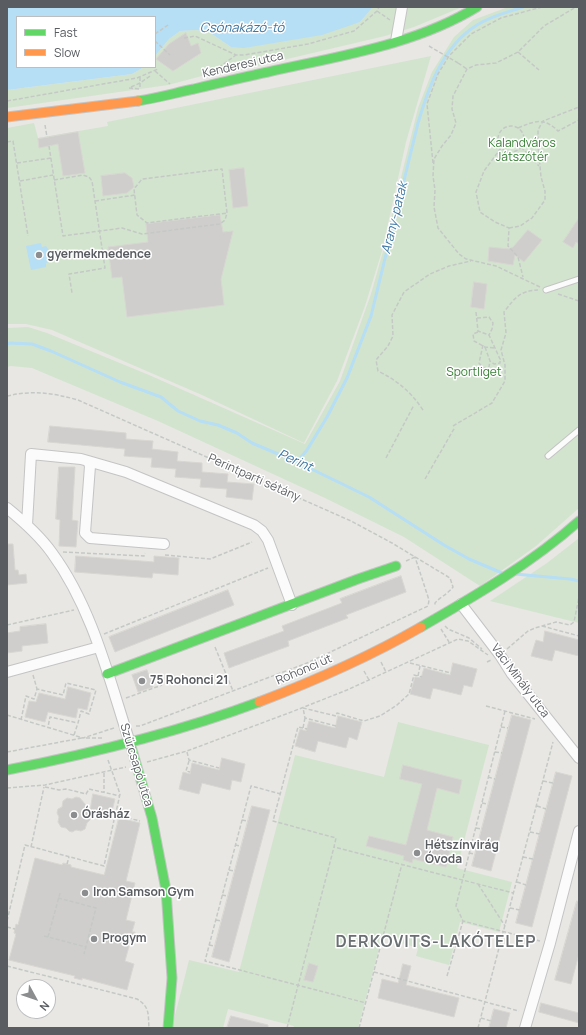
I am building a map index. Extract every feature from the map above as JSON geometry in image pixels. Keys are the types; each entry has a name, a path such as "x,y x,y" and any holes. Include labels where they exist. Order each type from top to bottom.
{"street":[{"path":"396,41 402,7"},
{"name":"Kenderesi utca","path":"7,117 160,98 363,50 419,35 458,18 477,7"},
{"path":"27,525 31,454 81,459 126,472 254,525 268,540 292,605"},
{"path":"88,461 90,466 85,533 90,538 164,544"},
{"name":"Szűrcsapó utca","path":"7,508 27,525 52,552 66,572 84,608 99,648 130,744 152,818 160,851 166,890 170,926 172,978 168,1028"},
{"name":"Rohonci út","path":"7,770 76,757 130,744 211,718 316,679 363,658 461,604 537,554 579,520"},
{"path":"107,674 396,566"},
{"name":"Váci Mihály utca","path":"461,604 500,655 512,674 579,758"},
{"path":"7,672 99,648"},
{"path":"525,1028 550,943 579,831"}],"lane":[{"path":"546,290 579,279"},
{"path":"548,456 579,430"}],"path":[{"path":"184,38 196,36 236,55 244,55 308,44 354,31 377,11 379,7"},
{"path":"542,7 501,18 471,34 449,56 438,74 427,104 435,190 434,207 438,228 459,254 466,259 496,266 546,290 579,301"},
{"path":"433,171 434,159 451,135 456,123 452,109 453,96 467,69 476,65 496,63 518,52 544,26 576,7"},
{"path":"377,11 391,20"},
{"path":"156,33 168,25"},
{"path":"156,42 170,55"},
{"path":"429,46 467,69"},
{"path":"518,52 539,70"},
{"path":"216,70 236,55"},
{"path":"7,101 140,77 158,69"},
{"path":"155,71 170,83"},
{"path":"129,88 150,76 144,75"},
{"path":"140,77 141,94"},
{"path":"518,128 529,123 543,121 579,108"},
{"path":"543,121 551,124 558,131 579,120"},
{"path":"501,148 484,171 476,192 480,212 495,222 509,228 520,226 532,218 545,200 545,191 540,167 538,130 543,121"},
{"path":"511,126 518,128 523,134 524,141 521,147 514,151 507,151 501,148 498,141 499,134 504,128 511,126"},
{"path":"7,142 13,141 28,236"},
{"path":"49,146 63,236 122,228 142,234 220,224 225,220 227,213 222,169 142,179 134,189 137,215 147,223 227,213"},
{"path":"521,147 540,167"},
{"path":"16,164 51,158"},
{"path":"19,181 53,175"},
{"path":"54,180 83,175 88,176 92,181 105,268 69,274 72,293"},
{"path":"94,202 135,195"},
{"path":"509,228 508,246 518,257 523,278"},
{"path":"423,410 413,395 390,377 378,371 376,360 388,346 393,336 392,315 404,292 430,274 449,266 472,261"},
{"path":"453,426 492,403 506,381 501,350 506,333 504,312 518,295 532,290 546,290"},
{"path":"476,312 478,331"},
{"path":"477,318 488,317 493,323 489,335"},
{"path":"478,331 489,335 500,359 500,363 494,364 490,361"},
{"path":"478,331 473,334 474,341 485,347 495,348"},
{"path":"482,345 479,363 483,368 489,367 490,361 485,347"},
{"name":"Perintparti sétány","path":"7,396 22,392 54,394 78,400 351,521 392,542 450,578 453,587 434,603 436,608"},
{"path":"386,458 414,405"},
{"path":"425,479 455,427"},
{"path":"163,554 210,559 252,542"},
{"path":"52,552 144,556 144,553 150,553"},
{"path":"7,715 83,738 124,725 140,726 308,663 428,606 430,600 415,557"},
{"path":"95,638 277,564"},
{"path":"504,651 528,631 556,622 570,625 574,622 579,596"},
{"path":"7,625 84,608"},
{"path":"542,626 579,636"},
{"path":"445,627 469,638 488,655"},
{"path":"441,629 449,642"},
{"path":"210,635 233,691"},
{"path":"7,788 45,786 113,771 187,751 303,708 458,639 468,641 493,658"},
{"path":"381,662 386,672"},
{"path":"409,662 451,673"},
{"path":"418,676 420,665"},
{"path":"21,720 26,696 34,699 37,689 31,666"},
{"path":"364,671 368,680"},
{"path":"303,708 336,716 337,714 364,721 380,716 397,705 409,694 414,675 422,677"},
{"path":"37,689 63,695 66,683 96,690 89,714 81,711 74,735"},
{"path":"116,701 162,685"},
{"path":"486,706 535,719 540,722"},
{"path":"303,708 305,718 303,728"},
{"path":"447,976 463,921 456,906 468,853 505,711"},
{"path":"48,728 50,717 78,723"},
{"path":"305,718 336,726"},
{"path":"287,1028 336,838 273,821 298,727 307,729"},
{"path":"501,727 508,728"},
{"path":"478,1028 553,742 556,739"},
{"path":"187,751 189,760 186,771 190,772"},
{"path":"494,752 502,753"},
{"path":"189,760 219,768"},
{"path":"113,771 120,796 115,816 142,821"},
{"path":"104,773 104,793"},
{"path":"488,777 495,779"},
{"path":"543,781 553,784"},
{"path":"45,786 58,790 66,789 86,794 89,789 120,796"},
{"path":"31,847 45,786"},
{"path":"280,794 251,786 205,961 366,1003"},
{"path":"481,802 488,804"},
{"path":"536,806 546,809"},
{"path":"7,921 25,846 104,866 114,820"},
{"path":"242,820 248,822"},
{"path":"475,828 482,829"},
{"path":"530,831 540,834"},
{"path":"235,845 241,846"},
{"path":"334,847 513,893"},
{"path":"468,853 475,854"},
{"path":"67,864 69,857"},
{"path":"523,857 533,859"},
{"path":"359,1028 402,864"},
{"path":"229,870 234,872"},
{"path":"516,882 526,885"},
{"path":"478,884 505,926"},
{"path":"48,937 60,893"},
{"path":"222,895 228,896"},
{"path":"58,898 96,908 84,954"},
{"path":"510,907 520,910"},
{"path":"216,920 221,921"},
{"path":"463,921 542,941"},
{"path":"7,927 15,929"},
{"path":"44,936 86,947"},
{"path":"209,945 214,946"},
{"path":"7,966 137,999 145,1004 148,1009 149,1028"},
{"path":"374,972 485,1000 529,1013"},
{"path":"393,982 394,977"},
{"path":"77,984 78,979"},
{"path":"418,988 419,984"},
{"path":"444,994 445,990"},
{"path":"481,1018 491,1021"}],"green space":[{"path":"373,7 462,7 414,27 385,36 232,72 217,72 168,85 7,108 7,90 132,74 142,68 156,68 156,55 169,39 180,31 196,30 209,32 231,47 360,22"},
{"name":"Sportliget","path":"508,7 579,7 579,508 536,546 480,586 404,537 325,498 158,421 32,368 7,367 7,328 28,327 47,333 149,375 305,444 340,381 371,294 418,108 432,72 454,37 473,20"},
{"path":"431,56 406,142 382,251 365,306 337,381 304,443 202,395 52,330 26,324 7,324 7,128 34,123 38,138 108,126 107,122"},
{"path":"579,538 579,623 490,601 547,563"},
{"path":"398,722 489,745 457,868 512,882 499,932 460,922 449,965 416,956 418,948 382,937 358,1028 293,1028 294,1026 228,1009 223,1028 172,1027 189,960 239,972 295,755 384,777"}],"water":[{"name":"Csónakázó-tó","path":"7,7 373,7 360,22 322,35 244,48 231,47 209,32 196,30 180,31 169,39 156,55 156,16 16,16 16,68 142,68 132,74 7,90"},
{"name":"gyermekmedence","path":"41,243 42,247 46,246 51,253 49,262 46,263 46,267 31,270 26,246"}],"building":[{"path":"186,33 191,46 198,43 201,53 173,71 156,59 169,44"},
{"path":"78,132 85,173 63,176 58,144 39,148 38,139"},
{"path":"244,168 248,206 233,208 229,170"},
{"path":"125,173 132,178 134,187 127,193 103,196 101,176"},
{"path":"220,215 223,232 233,231 221,279 224,305 127,317 122,277 112,278 108,247 148,242 146,224"},
{"path":"579,218 579,244 576,242 573,248 563,242"},
{"path":"528,230 542,240 524,262 515,255 513,265 488,261 489,247 509,249 513,247"},
{"path":"474,282 487,284 484,309 471,307"},
{"path":"50,426 126,433 126,439 153,441 152,449 178,452 177,461 202,463 202,472 228,474 227,482 254,484 252,500 226,497 227,489 200,487 201,479 175,477 176,469 151,467 152,458 124,456 125,449 48,442"},
{"path":"59,467 75,467 72,520 78,521 76,547 59,546 60,520 56,519"},
{"path":"7,544 13,544 15,570 18,570 19,575 26,574 27,583 7,585"},
{"path":"76,556 154,562 154,556 179,558 178,575 153,573 152,578 75,572"},
{"path":"401,576 406,592 346,615 348,618 288,641 289,646 229,668 224,653 284,631 282,626 342,603 340,599"},
{"path":"228,590 234,605 115,652 109,637"},
{"path":"46,624 48,643 22,646 22,651 7,653 7,633 20,631 20,627"},
{"path":"545,631 579,640 579,656 555,650 552,661 531,656 536,640 543,642"},
{"path":"453,663 477,669 472,687 464,685 461,695 433,688 430,699 410,694 415,677 421,678 424,668 450,675"},
{"name":"75 Rohonci 21","path":"147,670 153,687 138,692 132,675"},
{"path":"68,687 91,693 87,710 78,708 76,718 48,712 45,722 25,717 29,701 36,702 39,693 65,699"},
{"path":"512,715 531,720 491,871 472,866"},
{"path":"338,716 362,722 357,740 349,737 346,748 318,741 315,752 295,746 300,729 306,731 309,721 335,728"},
{"path":"222,758 245,764 241,782 232,780 230,790 202,783 199,794 179,789 183,772 190,774 192,763 219,770"},
{"path":"403,765 462,780 459,794 437,788 427,830 453,837 446,867 413,859 412,863 403,860 404,856 366,846 369,836 406,845 422,784 400,779"},
{"path":"556,772 572,776 532,927 516,923"},
{"name":"Órásház","path":"93,794 115,799 110,819 91,815 85,829 81,831 76,830 72,832 61,827 58,822 59,817 57,813 58,809 62,807 63,801 67,798 80,798 90,810"},
{"path":"252,806 270,810 229,962 212,957"},
{"path":"119,818 140,823 126,881 135,883 126,920 135,922 132,932 135,932 134,940 131,939 125,961 134,964 127,990 82,978 82,980 74,978 75,976 9,960 16,934 14,933 16,924 18,925 35,858 62,865 63,863 71,865 71,867 104,875"},
{"path":"577,901 579,902 579,954 571,984 555,980"},
{"path":"309,963 318,966 313,982 304,980"},
{"path":"403,964 411,966 406,985 459,998 454,1017 378,998 382,979 398,983"},
{"path":"541,1003 579,1013 579,1023 539,1012"},
{"path":"494,1009 510,1013 506,1028 489,1028"},
{"path":"231,1016 268,1025 268,1028 227,1028"}],"waterway":[{"name":"Arany-patak","path":"297,462 307,450 327,417 347,378 371,316 418,123 427,95 439,68 446,55 455,44 477,25 494,17 523,7"},
{"name":"Perint","path":"7,344 32,344 120,382 161,397 178,411 200,421 218,425 237,433 252,443 297,462 369,497 444,545 469,559 502,573"},
{"name":"Perint","path":"515,574 579,581"}],"traffic: fast":[{"path":"138,101 376,48 428,31 477,7"},
{"path":"421,627 523,565 579,521"},
{"path":"107,674 396,566"},
{"path":"7,770 71,757 166,733 259,702"},
{"path":"130,743 152,818 166,890 172,978 168,1028"}],"traffic: slow":[{"path":"7,117 138,101"},
{"path":"259,702 341,668 421,627"}],"place":[{"name":"gyermekmedence","path":"39,255"},
{"name":"75 Rohonci 21","path":"142,681"},
{"name":"Órásház","path":"74,815"},
{"name":"Hétszínvirág Óvoda","path":"417,853"},
{"name":"Iron Samson Gym","path":"85,893"},
{"name":"Progym","path":"94,939"}],"district":[{"name":"DERKOVITS-LAKÓTELEP","path":"436,943"}],"park label":[{"name":"Kalandváros Játszótér","path":"522,151"}]}
